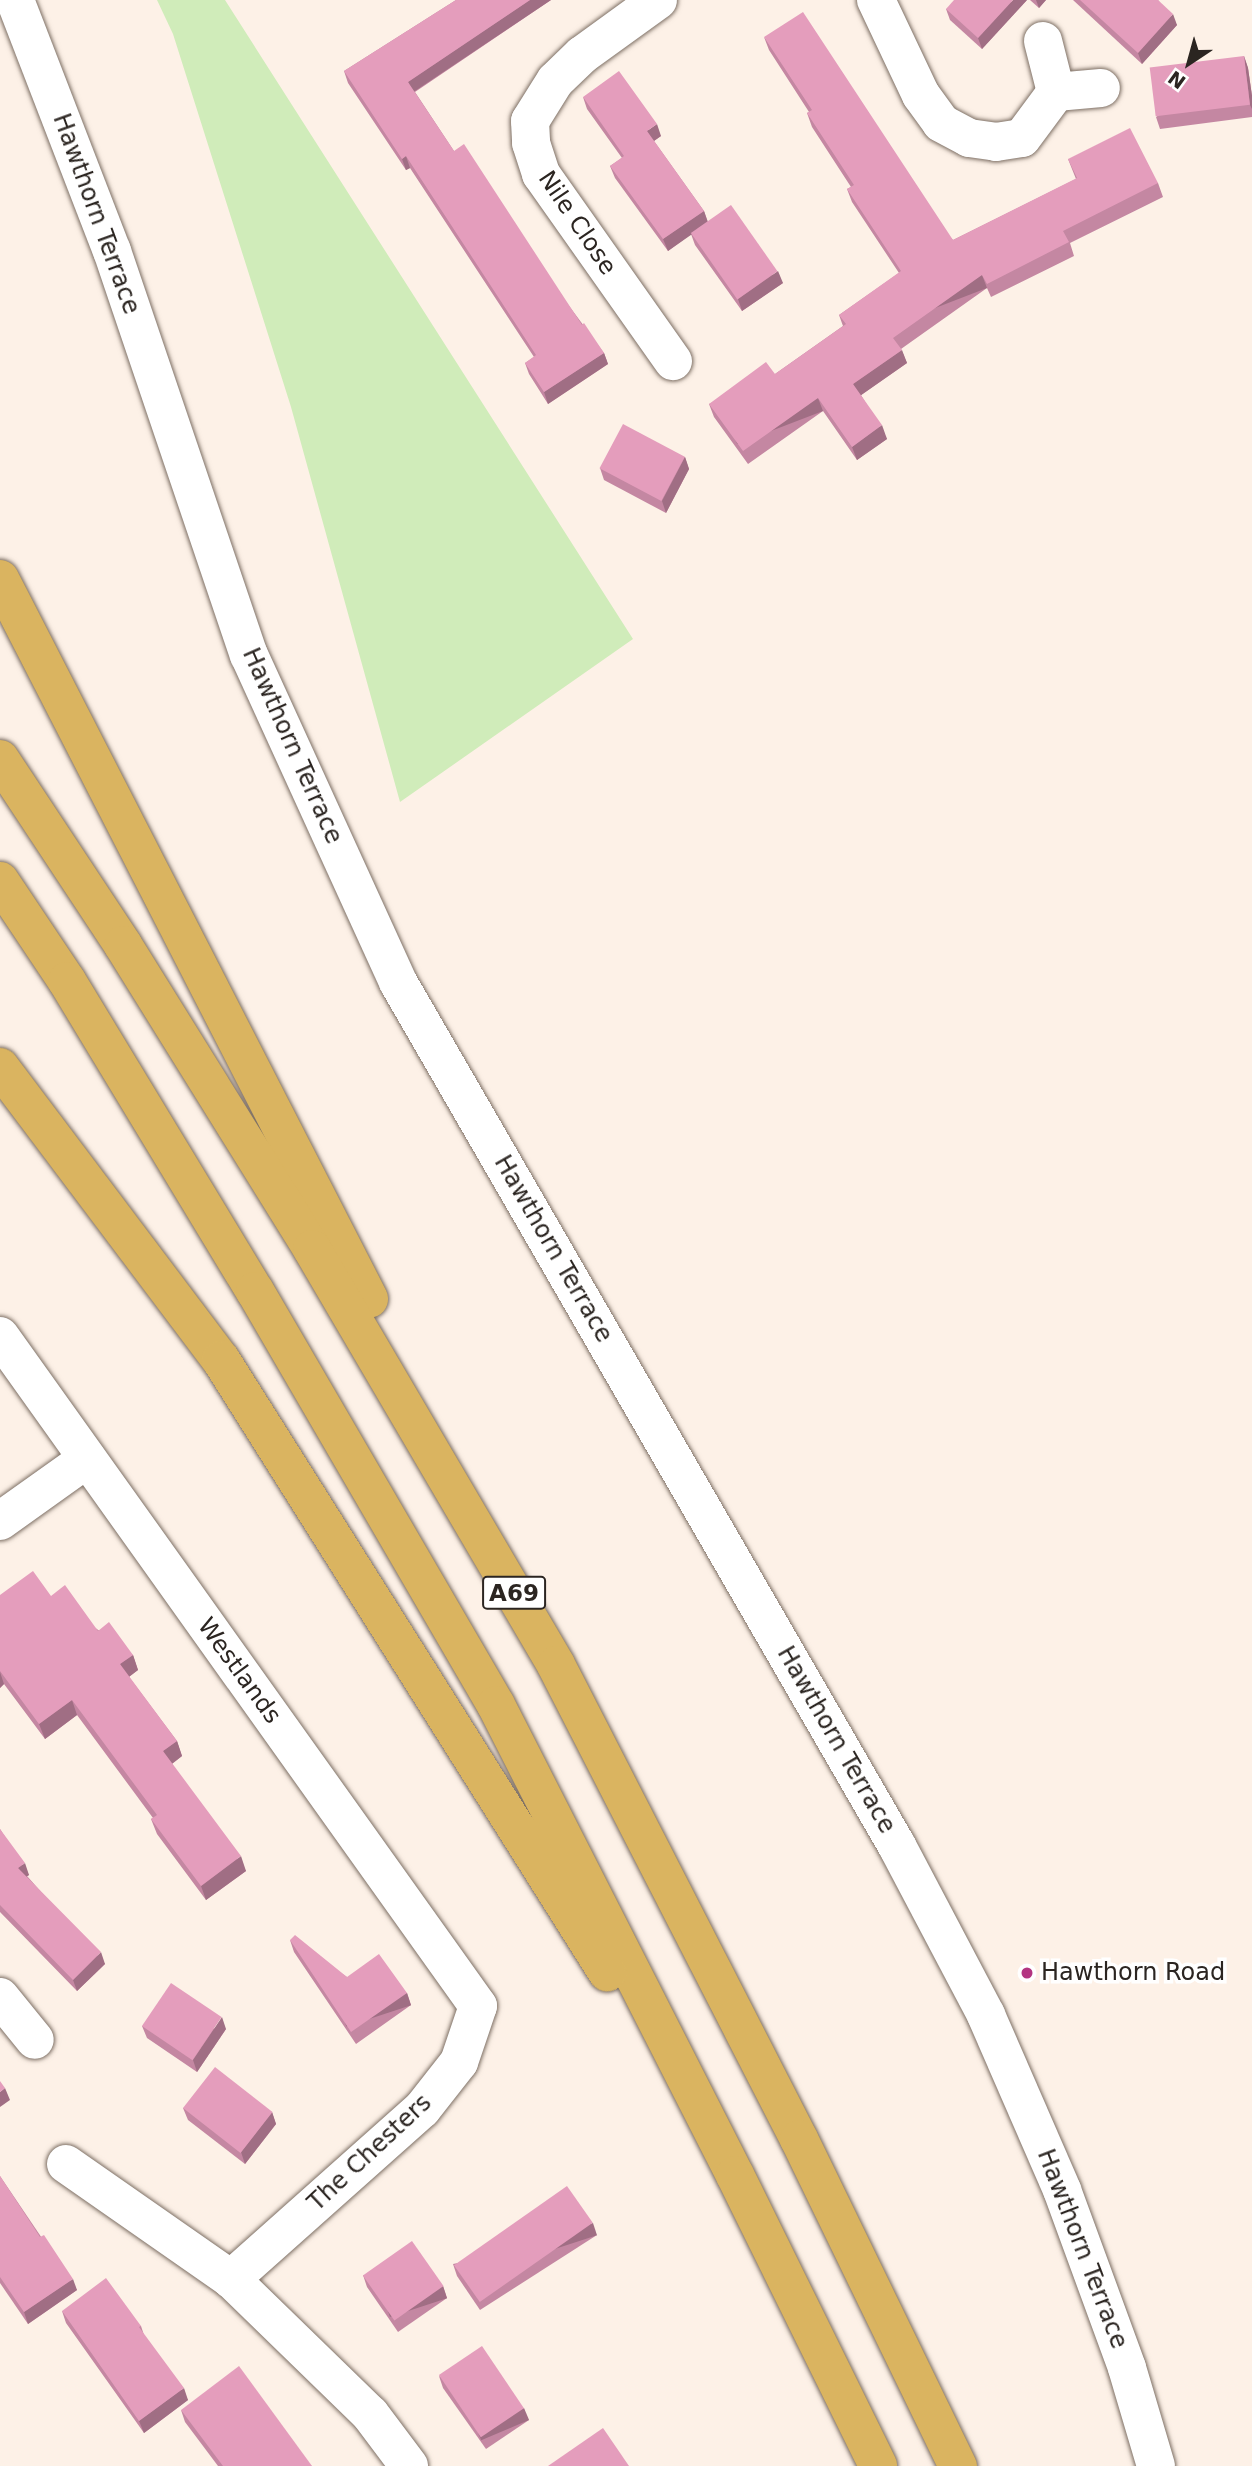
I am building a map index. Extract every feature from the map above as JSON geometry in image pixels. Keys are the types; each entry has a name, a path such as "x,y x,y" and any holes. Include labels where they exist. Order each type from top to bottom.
{"highway":[{"path":"0,579 555,1665"},
{"name":"A69","path":"0,759 123,945 312,1249 555,1665 799,2139 957,2466"},
{"name":"A69","path":"0,881 67,981 256,1291 496,1705 735,2175 878,2466"},
{"path":"0,1067 221,1360 735,2175"}],"main road":[{"name":"Hawthorn Terrace","path":"15,0 112,251 249,655 398,982 897,1846 986,2015 1062,2190 1127,2368 1156,2466"},
{"name":"Nile Close","path":"658,0 582,55 555,81 530,121 531,143 541,174 673,361"},
{"path":"876,0 921,95 941,123 969,138 996,142 1022,138 1056,92 1101,88"},
{"path":"1043,41 1056,92"},
{"name":"Westlands","path":"0,1336 478,2006"},
{"path":"0,1521 87,1459"},
{"path":"0,1997 35,2040"},
{"name":"The Chesters","path":"231,2279 422,2109 459,2062 478,2006"},
{"path":"66,2164 231,2279 370,2414 409,2466"}],"green space":[{"path":"157,0 225,0 633,639 400,802 291,407 173,34"}],"building":[{"path":"456,0 530,0 408,82 454,151 464,144 582,325 584,323 604,353 544,392 525,363 536,355 406,156 402,159 344,71"},
{"path":"954,0 1013,0 978,38 946,9"},
{"path":"1080,0 1158,0 1173,14 1138,53"},
{"path":"803,12 953,240 1077,178 1068,159 1130,128 1158,183 1063,231 1069,242 987,284 982,275 893,338 902,350 853,384 882,425 852,447 818,398 743,451 709,404 766,362 775,374 846,324 839,315 901,271 847,189 854,185 807,113 812,110 764,37"},
{"path":"1244,56 1250,105 1156,116 1150,68"},
{"path":"619,71 657,124 647,131 704,211 663,239 610,166 624,156 583,97"},
{"path":"731,205 777,271 737,299 691,233"},
{"path":"623,424 685,457 661,501 600,468"},
{"path":"33,1571 51,1596 65,1585 98,1631 109,1622 133,1655 120,1664 177,1741 163,1751 241,1856 201,1886 151,1819 157,1815 72,1700 39,1724 0,1671 0,1595"},
{"path":"0,1829 25,1863 18,1868 101,1952 73,1980 0,1905"},
{"path":"295,1935 347,1977 379,1954 407,1993 351,2032 290,1940"},
{"path":"171,1983 222,2017 192,2060 142,2026"},
{"path":"215,2067 273,2112 241,2153 183,2108"},
{"path":"0,2176 40,2237 44,2235 73,2279 24,2312 0,2277"},
{"path":"567,2186 593,2223 480,2302 454,2265"},
{"path":"412,2241 444,2286 394,2320 363,2275"},
{"path":"106,2278 184,2388 139,2421 62,2311"},
{"path":"482,2346 524,2408 481,2437 439,2375"},
{"path":"239,2366 312,2466 223,2466 181,2410"},
{"path":"603,2428 629,2466 548,2466"}],"place":[{"name":"Hawthorn Road","path":"1027,1973"}]}
